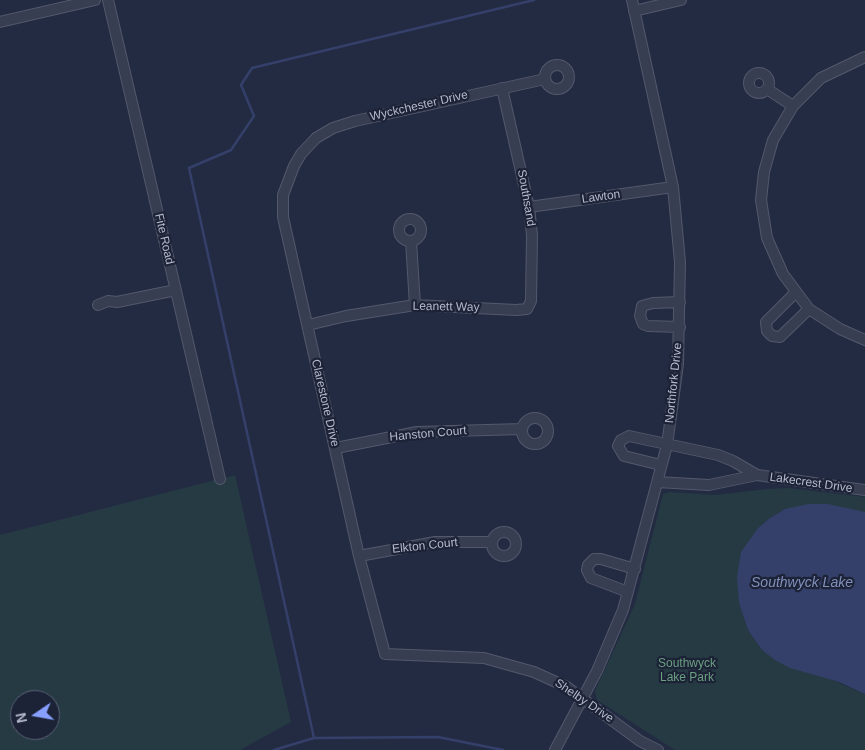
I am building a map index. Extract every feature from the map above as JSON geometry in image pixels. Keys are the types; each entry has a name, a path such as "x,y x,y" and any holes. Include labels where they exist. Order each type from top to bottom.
{"street":[{"path":"0,22 95,0"},
{"name":"Fite Road","path":"108,0 220,479"},
{"name":"Northfork Drive","path":"555,750 599,665 623,610 667,445 675,387 680,327 680,262 673,187 632,0"},
{"path":"634,11 681,0"},
{"path":"865,57 822,78 793,106 773,140 764,172 761,200 771,251 782,274 809,310 840,329 865,340"},
{"name":"Wyckchester Drive","path":"302,154 316,138 333,128 355,121 545,79"},
{"name":"Southsand","path":"502,88 529,207 532,235 531,301 527,309"},
{"path":"767,89 793,106"},
{"name":"Clarestone Drive","path":"302,154 288,178 283,195 283,217 360,556 385,654"},
{"name":"Lawton","path":"529,207 673,187"},
{"path":"411,241 415,305"},
{"path":"98,306 108,301 128,300 176,290"},
{"path":"796,292 766,322 767,332 772,336 780,337 809,310"},
{"path":"680,302 653,303 642,306 640,316 643,324 648,326 680,327"},
{"name":"Leanett Way","path":"308,325 346,316 415,305 527,309"},
{"name":"Hanston Court","path":"336,448 417,432 522,429"},
{"name":"Lakecrest Drive","path":"661,465 624,456 618,446 624,437 629,436 718,455 733,461 757,475"},
{"name":"Lakecrest Drive","path":"657,482 709,485 757,475 865,490"},
{"name":"Elkton Court","path":"360,556 435,542 492,542"},
{"path":"628,592 591,578 587,570 588,565 594,559 601,559 635,569"},
{"name":"Shelby Drive","path":"385,654 458,656 506,663 550,678 567,687 638,746 658,750"}],"green space":[{"path":"235,475 291,722 240,750 0,750 0,535"},
{"name":"Southwyck Lake Park","path":"788,488 865,497 865,512 785,509 770,518 758,528 739,603 748,630 762,650 865,694 865,750 675,750 597,700 595,691 635,604 663,494 669,492 716,495"}],"water":[{"name":"Southwyck Lake","path":"808,504 828,504 865,512 865,694 839,682 790,668 775,660 762,650 748,630 739,603 737,577 741,552 758,528 770,518 785,509"}],"waterway":[{"path":"314,738 189,168 231,150 254,116 241,85 252,68 534,0"},
{"path":"274,750 314,738 438,737 503,750"}]}
